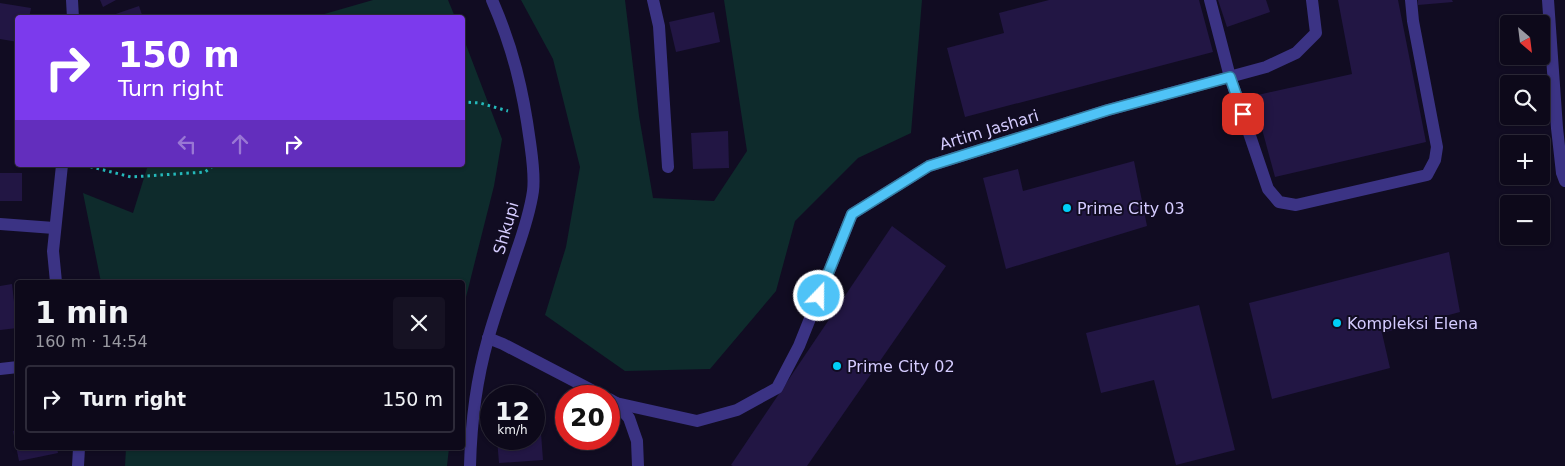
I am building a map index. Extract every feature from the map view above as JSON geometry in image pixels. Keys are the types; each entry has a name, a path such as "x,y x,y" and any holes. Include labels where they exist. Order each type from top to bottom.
{"street":[{"path":"72,0 73,15"},
{"name":"Shkupi","path":"470,466 476,394 488,338 527,222 533,190 526,116 516,65 505,29 492,0"},
{"path":"653,0 659,26 668,166"},
{"path":"1210,0 1230,77 1268,189 1279,202 1296,205 1427,175 1435,160 1437,147 1413,21 1411,0"},
{"name":"Artim Jashari","path":"620,403 697,421 737,410 777,388 800,346 852,214 929,166 1108,110 1266,67 1296,53 1316,33 1312,0"},
{"path":"1548,0 1557,128 1562,174 1565,181"},
{"path":"56,280 53,251 54,228 62,167"},
{"path":"0,224 54,228"},
{"path":"488,338 582,385"},
{"path":"0,369 15,367"},
{"path":"620,408 629,418 637,441 638,466"},
{"path":"78,466 79,450"}],"path":[{"path":"465,102 480,103 526,116"},
{"path":"92,167 131,177 205,172 211,167"}],"green space":[{"path":"373,0 448,0 454,15 321,15"},
{"path":"521,0 625,0 639,116 653,198 714,201 747,151 724,0 922,0 911,133 858,158 795,221 776,291 710,369 625,371 545,315 566,247 580,167 553,59"},
{"path":"465,42 502,139 494,186 466,297 465,308 465,280 101,280 83,193 133,213 147,167 465,167"},
{"path":"126,450 449,450 447,466 125,466"}],"building":[{"path":"100,0 116,0 103,7"},
{"path":"1049,0 1199,0 1213,52 965,117 947,48 1004,33 999,13"},
{"path":"1218,0 1266,0 1270,12 1227,27"},
{"path":"1338,0 1398,0 1426,142 1275,177 1253,96 1352,74"},
{"path":"1418,0 1452,0 1453,2 1418,5"},
{"path":"0,3 31,8 30,15 15,15 15,42 0,39"},
{"path":"139,6 142,15 113,15"},
{"path":"714,12 720,42 676,52 669,22"},
{"path":"728,131 729,168 693,169 691,133"},
{"name":"Prime City 03","path":"1134,161 1147,226 1006,269 983,178 1018,169 1023,191"},
{"path":"0,173 22,173 22,201 0,201"},
{"name":"Prime City 02","path":"892,226 946,266 807,466 731,465"},
{"name":"Kompleksi Elena","path":"1449,252 1460,312 1382,333 1390,368 1272,399 1249,303"},
{"path":"12,284 15,328 0,330 0,286"},
{"path":"1199,305 1235,450 1176,465 1154,380 1101,393 1086,333"},
{"path":"17,450 57,450 58,453 19,461"},
{"path":"498,450 542,450 543,460 499,463"}],"place":[{"name":"Prime City 03","path":"1067,208"},
{"name":"Kompleksi Elena","path":"1337,323"},
{"name":"Prime City 02","path":"837,366"}],"route":[{"path":"819,296 852,214 929,166 1108,110 1230,77 1243,114"}]}
